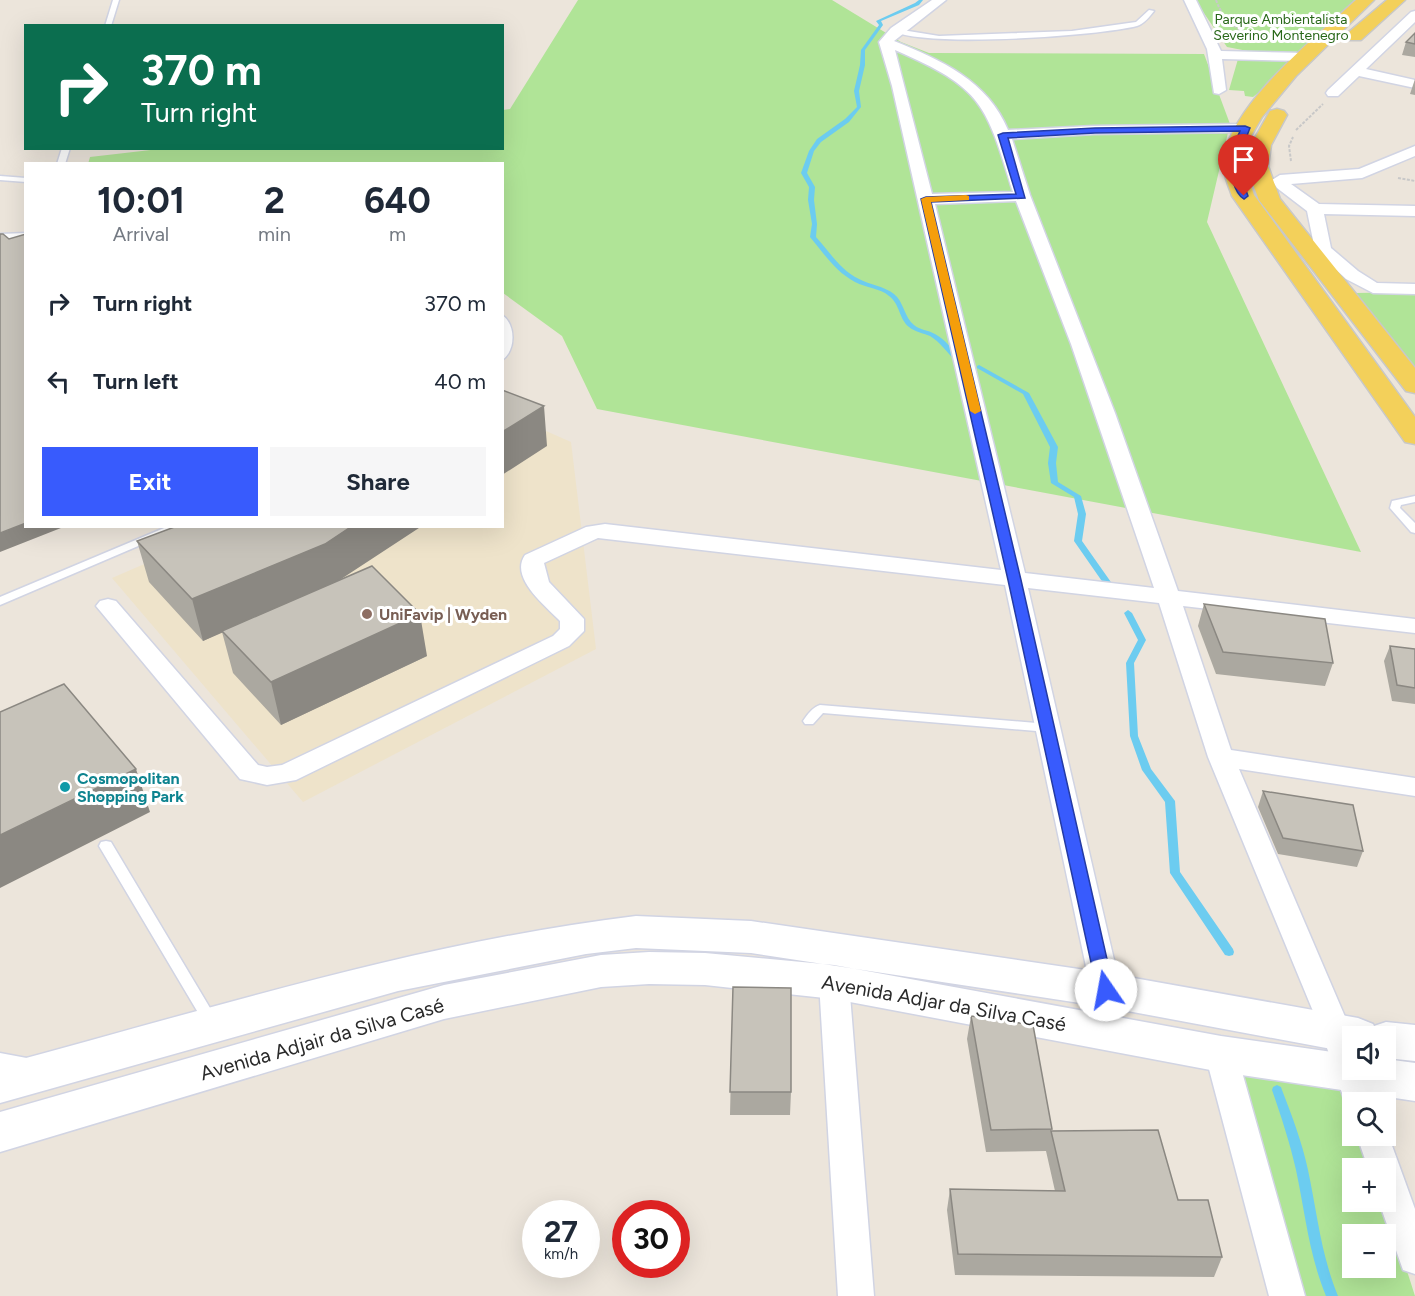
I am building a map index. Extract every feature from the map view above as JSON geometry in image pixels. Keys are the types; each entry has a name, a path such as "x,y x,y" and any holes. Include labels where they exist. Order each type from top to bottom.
{"main road":[{"path":"1366,0 1314,66 1269,94 1250,117 1234,157 1236,177 1244,196 1415,436"},
{"path":"1346,44 1397,0"},
{"path":"1292,97 1274,119 1261,145 1257,166 1270,200 1316,250 1415,385"},
{"name":"Avenida Adjar da Silva Casé","path":"643,950 751,937 1106,990 1342,1058"},
{"path":"0,1084 398,975 566,941 643,950"},
{"name":"Avenida Adjar da Silva Casé","path":"643,950 705,969 834,982 1221,1054 1342,1060"},
{"name":"Avenida Adjair da Silva Casé","path":"0,1132 444,1002 601,971 643,950"},
{"path":"1396,1041 1415,1043"},
{"name":"Avenida Adjar da Silva Casé","path":"1396,1076 1415,1082"}],"street":[{"path":"891,36 940,0"},
{"path":"1190,0 1216,55 1219,90"},
{"path":"1333,93 1415,15"},
{"path":"891,36 915,80 926,199 1015,580 1106,990"},
{"path":"891,36 966,84 984,99 1003,135 1022,196 1068,308 1221,757 1342,1038"},
{"path":"1216,55 1314,66"},
{"path":"1355,71 1415,84"},
{"path":"915,80 947,77 966,84"},
{"path":"1003,135 1095,130 1245,128"},
{"path":"1415,151 1362,173 1280,180 1283,185 1316,209 1415,211"},
{"path":"926,199 1022,196"},
{"path":"1316,209 1316,250 1373,288 1415,290"},
{"path":"108,606 249,772 267,776 287,773 561,641 572,631 572,619 533,577 531,567 533,560 594,532 604,531 1415,626"},
{"path":"1221,757 1415,787"},
{"path":"834,982 856,1296"},
{"path":"1221,1054 1287,1296"},
{"path":"1396,1203 1415,1258"}],"lane":[{"path":"109,24 116,0"},
{"path":"891,36 939,38 1072,33 1138,24 1151,11"},
{"path":"0,178 24,180"},
{"path":"0,236 24,235"},
{"path":"504,321 508,327 504,354"},
{"path":"1415,499 1396,503 1395,508 1415,530"},
{"path":"0,601 175,528"},
{"path":"808,721 820,709 1048,728"},
{"path":"106,846 213,1026"},
{"path":"0,1060 57,1069"}],"path":[{"path":"1216,0 1227,22 1235,29 1265,37"},
{"path":"1284,178 1291,161 1289,146 1296,129 1333,93"}],"shaded area":[{"name":"UniFavip | Wyden","path":"504,412 571,442 596,649 303,802 112,578 228,528 504,528"}],"green space":[{"path":"578,0 832,0 901,42 929,53 1204,54 1230,124 1207,222 1361,552 597,409 562,336 504,294 504,162 89,162 90,157 151,150 504,150 504,110 510,109"},
{"name":"Parque Ambientalista Severino Montenegro","path":"1195,0 1366,0 1309,54 1258,53 1227,47"},
{"path":"1238,59 1297,61 1253,97 1245,96 1244,91 1229,90"},
{"path":"1415,292 1415,370 1355,293"},
{"path":"1236,1065 1346,1081 1350,1092 1342,1092 1342,1146 1367,1146 1371,1158 1342,1158 1342,1212 1388,1212 1392,1224 1342,1224 1342,1278 1396,1278 1396,1236 1415,1296 1303,1296"}],"building":[{"path":"1415,33 1415,44 1406,42"},
{"path":"0,234 9,239 24,235 24,524 0,533"},
{"path":"504,391 544,406 504,431"},
{"path":"172,528 349,528 325,544 192,599 137,541"},
{"path":"372,566 420,614 271,682 222,631"},
{"path":"1204,604 1325,619 1333,663 1223,652"},
{"path":"1390,646 1415,649 1415,688 1397,685"},
{"path":"64,684 136,769 0,835 0,712"},
{"path":"1263,791 1353,805 1363,851 1283,838"},
{"path":"733,987 791,988 791,1092 730,1092"},
{"path":"971,1016 1033,1025 1052,1129 991,1130"},
{"path":"1158,1130 1178,1200 1208,1200 1222,1257 958,1254 950,1189 1065,1191 1051,1131"}],"waterway":[{"path":"921,0 917,4 878,21 881,25 863,50 863,65 856,91 859,107 847,121 825,135 813,147 804,173 812,187 813,237 847,275 891,294 898,301 911,326 932,335 958,361"},
{"path":"979,367 1026,393 1054,447 1052,463 1055,483 1077,496 1082,514 1078,541 1109,585"},
{"path":"1128,613 1142,640 1130,663 1134,736 1147,770 1170,801 1175,873 1229,952"},
{"path":"1277,1090 1297,1150 1317,1251 1332,1296"}],"slow traffic":[{"path":"966,198 926,199 975,411"}],"place":[{"name":"UniFavip | Wyden","path":"367,614"},
{"name":"Cosmopolitan Shopping Park","path":"65,787"}],"route":[{"path":"1106,990 1015,580 926,199 1022,196 1003,135 1095,130 1245,128 1234,157 1236,177 1244,196"}]}
